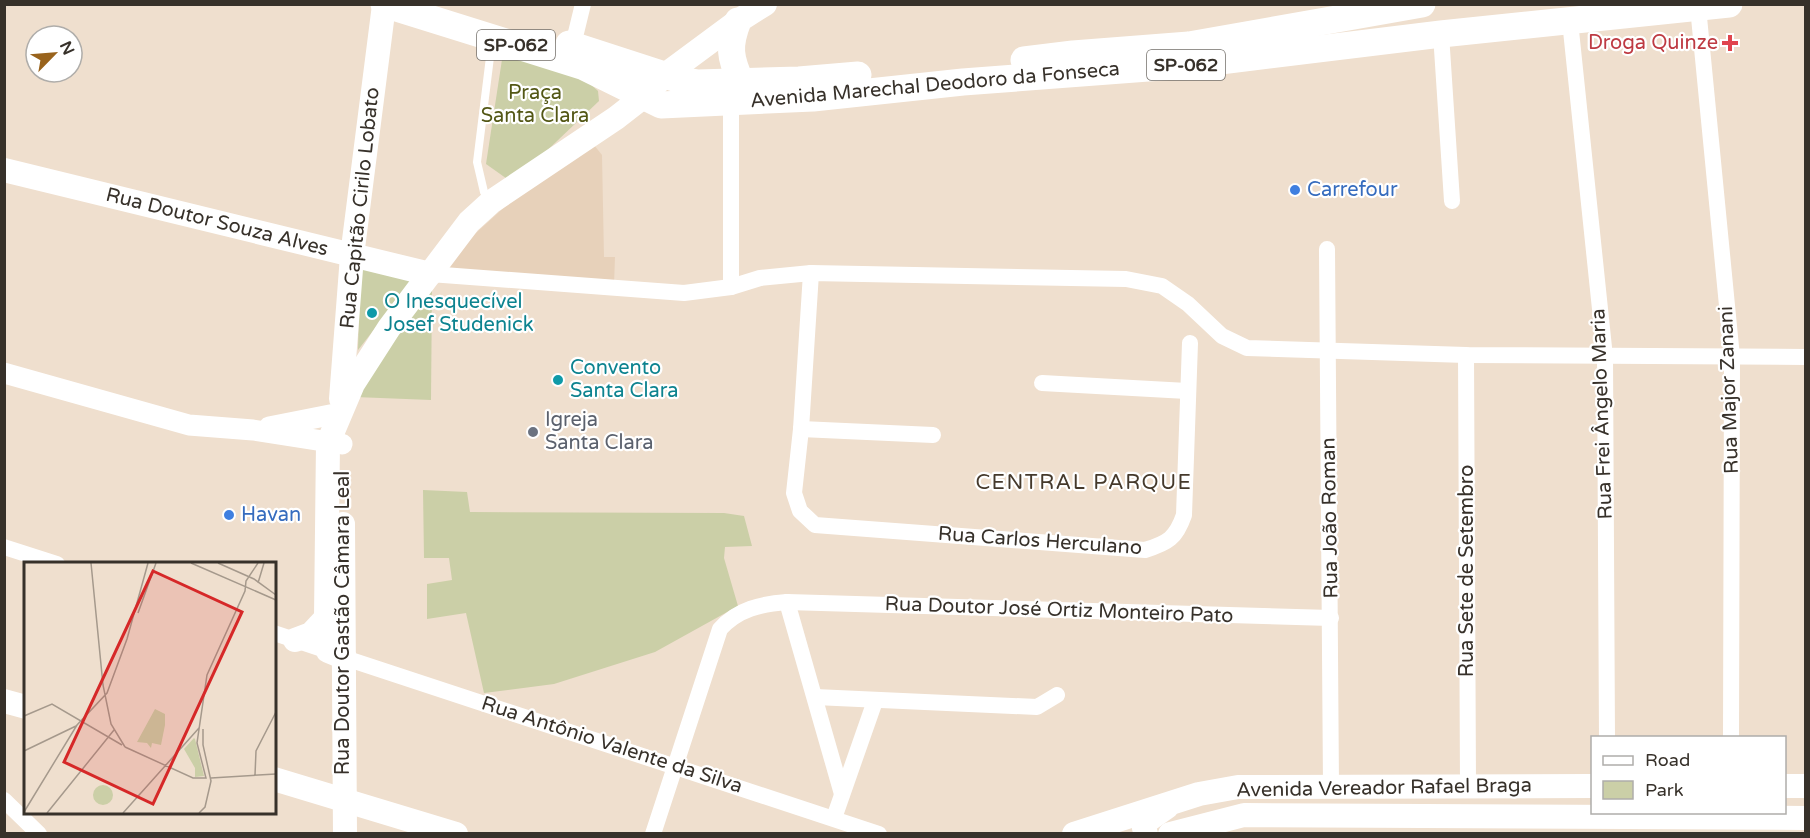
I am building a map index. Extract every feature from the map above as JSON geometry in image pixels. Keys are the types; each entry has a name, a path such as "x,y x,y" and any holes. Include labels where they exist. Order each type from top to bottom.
{"main road":[{"name":"SP-062","path":"442,4 665,75"},
{"path":"337,655 326,618 335,444 340,413 353,384 374,351 469,222 491,202 616,118 643,97 665,75 765,4"},
{"name":"Avenida Marechal Deodoro da Fonseca","path":"643,97 661,105 800,80 956,68 1073,54 1189,45 1422,4"},
{"name":"Avenida Marechal Deodoro da Fonseca","path":"665,75 736,91 813,98 963,82 1188,65 1441,34 1552,16 1729,4"},
{"name":"SP-062","path":"384,5 582,66 643,97"},
{"name":"Rua Capitão Cirilo Lobato","path":"340,413 352,256 384,5"},
{"path":"1331,47 1328,35 1330,28 1344,18"},
{"path":"736,91 730,48 738,21"},
{"name":"Rua Doutor Souza Alves","path":"4,170 430,274"},
{"name":"Rua Doutor Gastão Câmara Leal","path":"335,444 337,655 345,834"},
{"path":"284,636 311,634 326,618"},
{"path":"4,700 24,706"},
{"path":"276,781 456,834"},
{"name":"Avenida Vereador Rafael Braga","path":"1074,834 1114,828 1177,801 1199,794 1239,787 1591,786"},
{"path":"1786,786 1806,786"},
{"path":"1146,834 1144,828 1146,821 1177,801"},
{"path":"1786,809 1806,809"},
{"name":"Avenida Vereador Rafael Braga","path":"1170,834 1244,815 1766,815 1806,818"}],"street":[{"path":"573,45 583,4"},
{"name":"Rua Major Zanani","path":"1698,7 1732,357 1731,736"},
{"name":"Rua Frei Ângelo Maria","path":"1552,16 1605,357 1607,736"},
{"path":"1441,34 1452,201"},
{"path":"731,287 736,91"},
{"name":"Rua João Roman","path":"1327,249 1331,787"},
{"path":"430,274 684,293 731,287 760,278 811,273 1126,279 1162,286 1188,303 1222,336 1247,348 1466,356 1806,357"},
{"path":"811,273 801,429 933,435"},
{"name":"Rua Carlos Herculano","path":"801,429 794,494 800,511 815,525 1145,550 1164,544 1178,532 1184,515 1190,343"},
{"name":"Rua Sete de Setembro","path":"1466,356 1467,786"},
{"path":"6,378 189,425 253,430 335,444"},
{"path":"1042,383 1187,391"},
{"path":"253,430 340,413"},
{"path":"4,547 51,562"},
{"path":"787,602 842,794"},
{"name":"Rua Doutor José Ortiz Monteiro Pato","path":"653,834 720,629 736,615 751,608 787,602 1331,618"},
{"name":"Rua Antônio Valente da Silva","path":"284,636 879,834"},
{"path":"815,697 1037,707 1058,695"},
{"path":"834,818 875,700"},
{"path":"4,800 39,834"}],"lane":[{"path":"491,202 484,192 477,162 493,38"}],"shaded area":[{"path":"594,145 602,155 604,257 615,257 614,285 445,272 465,243 510,202"}],"green space":[{"name":"Praça Santa Clara","path":"503,53 585,79 598,91 599,101 513,183 486,164"},
{"path":"360,269 416,276 358,350"},
{"path":"432,287 431,400 355,397"},
{"path":"423,490 467,492 470,512 724,513 744,516 752,546 725,547 724,558 738,606 655,652 554,684 484,693 466,613 427,619 427,584 452,580 449,558 424,558"}],"place":[{"name":"Droga Quinze","path":"1730,43"},
{"name":"Carrefour","path":"1295,190"},
{"name":"O Inesquecível Josef Studenick","path":"372,313"},
{"name":"Convento Santa Clara","path":"558,380"},
{"name":"Igreja Santa Clara","path":"533,432"},
{"name":"Havan","path":"229,515"}],"district":[{"name":"CENTRAL PARQUE","path":"1084,482"}]}
